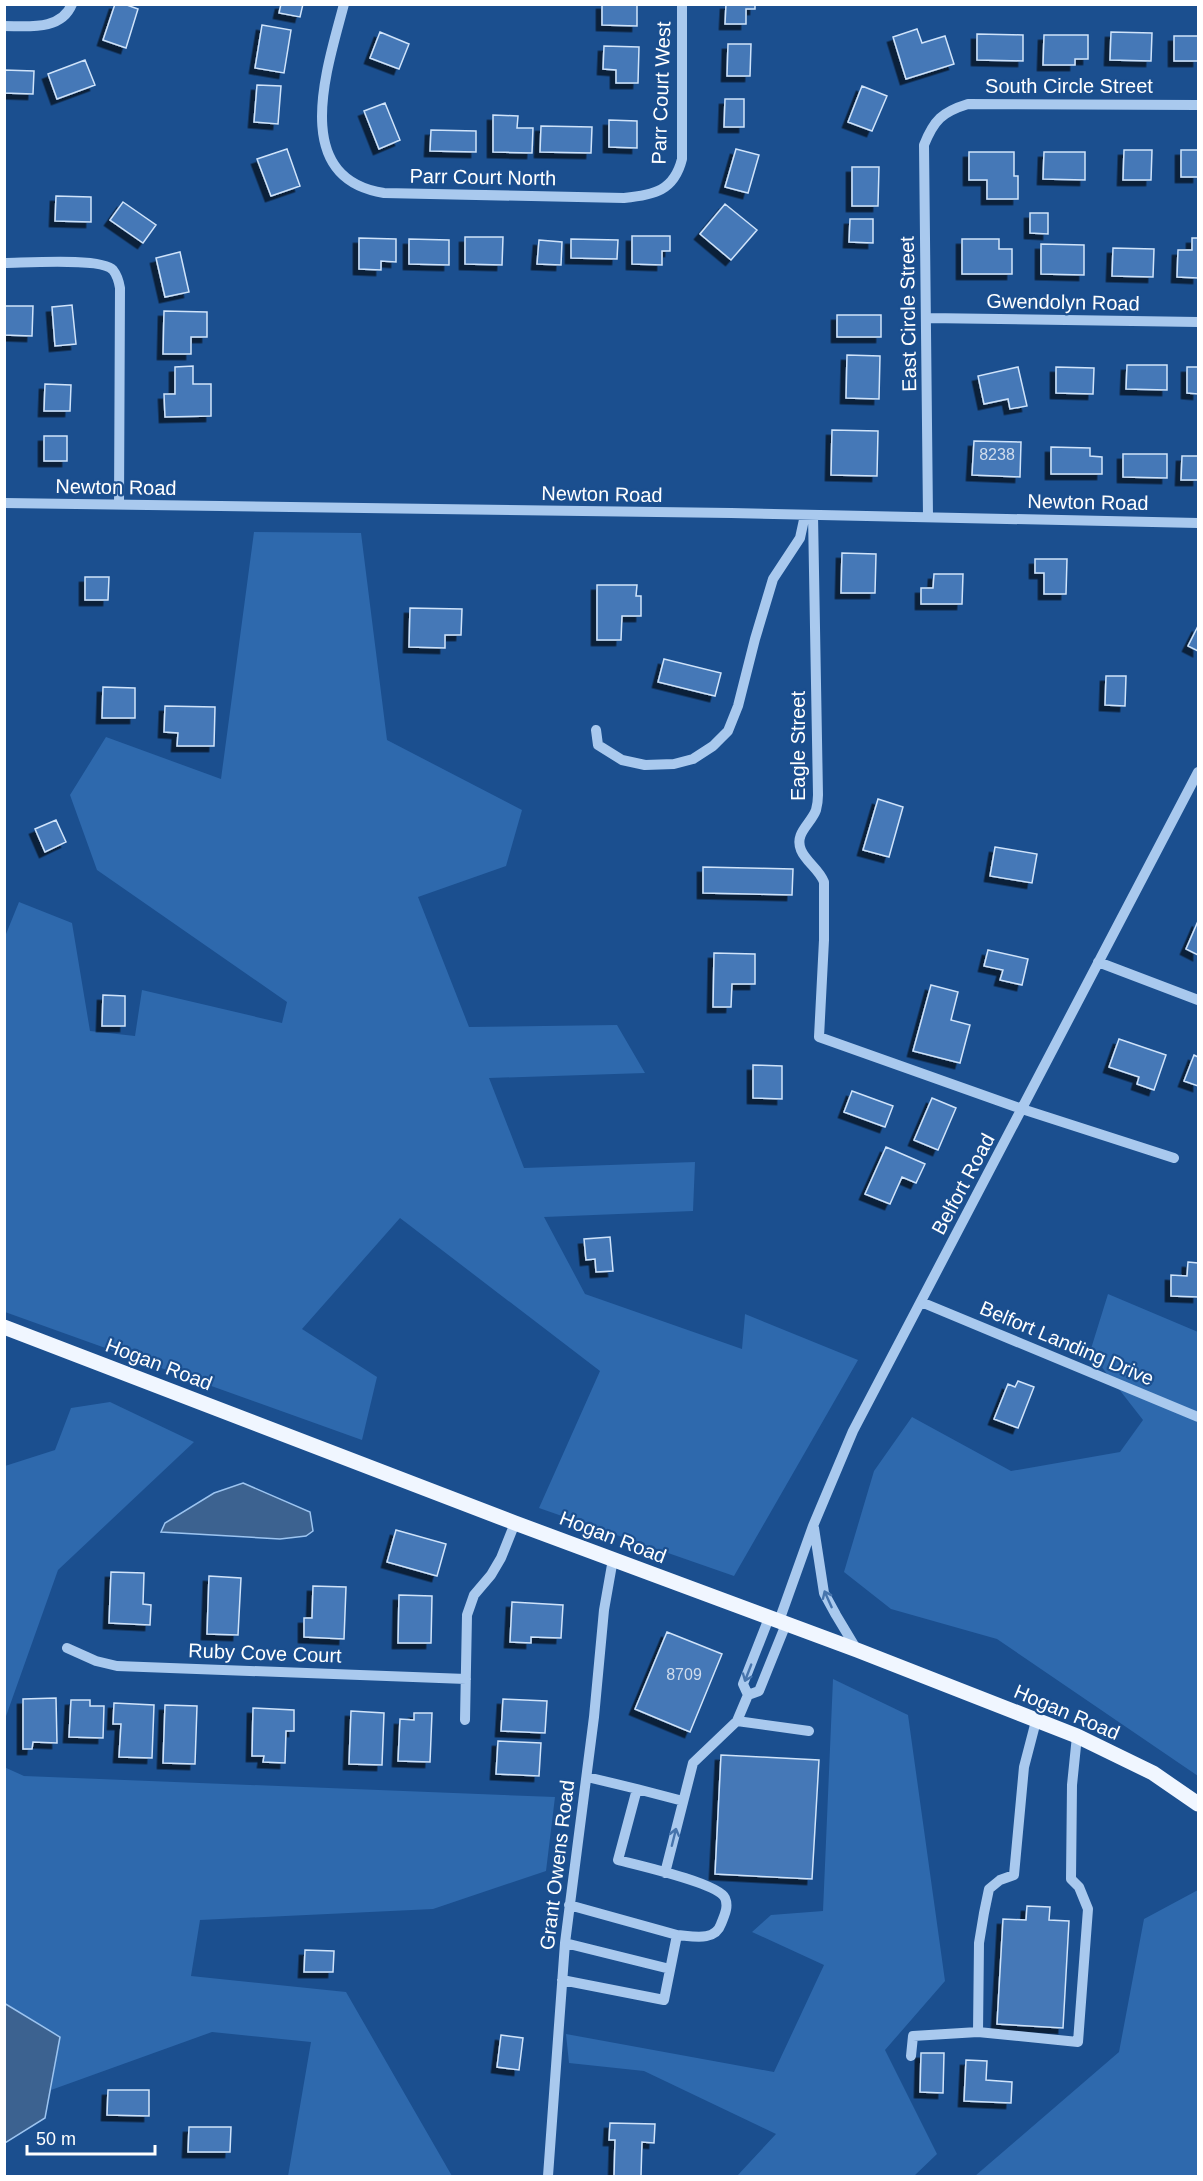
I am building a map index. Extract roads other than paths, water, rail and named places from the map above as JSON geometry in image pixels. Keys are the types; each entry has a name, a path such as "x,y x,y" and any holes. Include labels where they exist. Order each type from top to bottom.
{"main road":[{"name":"Hogan Road","path":"4,1327 515,1523 857,1650 1077,1736 1153,1773 1198,1804"}],"street":[{"path":"4,26 43,26 62,18 72,4"},
{"name":"Parr Court North","path":"344,4 321,98 321,116 323,134 335,164 345,177 357,186 384,193 624,198 640,196"},
{"name":"Parr Court West","path":"640,196 657,192 670,184 679,173 682,4"},
{"name":"South Circle Street","path":"941,116 968,104 1198,105"},
{"name":"East Circle Street","path":"928,517 924,145 931,129 941,116"},
{"path":"4,263 97,262 114,270 120,288 119,505"},
{"name":"Gwendolyn Road","path":"927,318 1198,322"},
{"name":"Newton Road","path":"4,503 1198,523"},
{"path":"596,730 598,745 622,759 645,765 674,764 693,759 728,731 738,706 773,579 800,538 809,515"},
{"name":"Eagle Street","path":"809,515 818,795 815,811 802,832 800,841 801,850 821,874 824,882 824,940 819,1037 1022,1109"},
{"name":"Belfort Road","path":"778,1621 813,1527 854,1431 1198,771"},
{"path":"1098,962 1198,1000"},
{"path":"1022,1109 1174,1158"},
{"name":"Belfort Landing Drive","path":"921,1302 1198,1417"},
{"path":"465,1720 467,1615 474,1595 491,1575 501,1558 515,1523"},
{"path":"813,1527 824,1593 857,1650"},
{"name":"Grant Owens Road","path":"548,2176 564,1943 587,1777 604,1611 613,1559"},
{"path":"748,1695 743,1684 778,1621"},
{"path":"665,1873 693,1763 737,1721 748,1695 759,1691 778,1621"},
{"name":"Ruby Cove Court","path":"67,1648 96,1661 117,1666 466,1679"},
{"path":"737,1721 809,1731"},
{"path":"978,2032 979,1943 984,1912 989,1889 1000,1880 1014,1875 1024,1767 1036,1721"},
{"path":"911,2056 913,2036 978,2032 1078,2042 1088,1909 1079,1887 1071,1879 1072,1785 1077,1736"},
{"path":"587,1777 683,1801"},
{"path":"569,1905 677,1935 711,1936 719,1931 727,1907 725,1897 719,1890 618,1860 637,1789"},
{"path":"562,1980 664,2000 677,1935"},
{"path":"564,1943 670,1969"}]}
